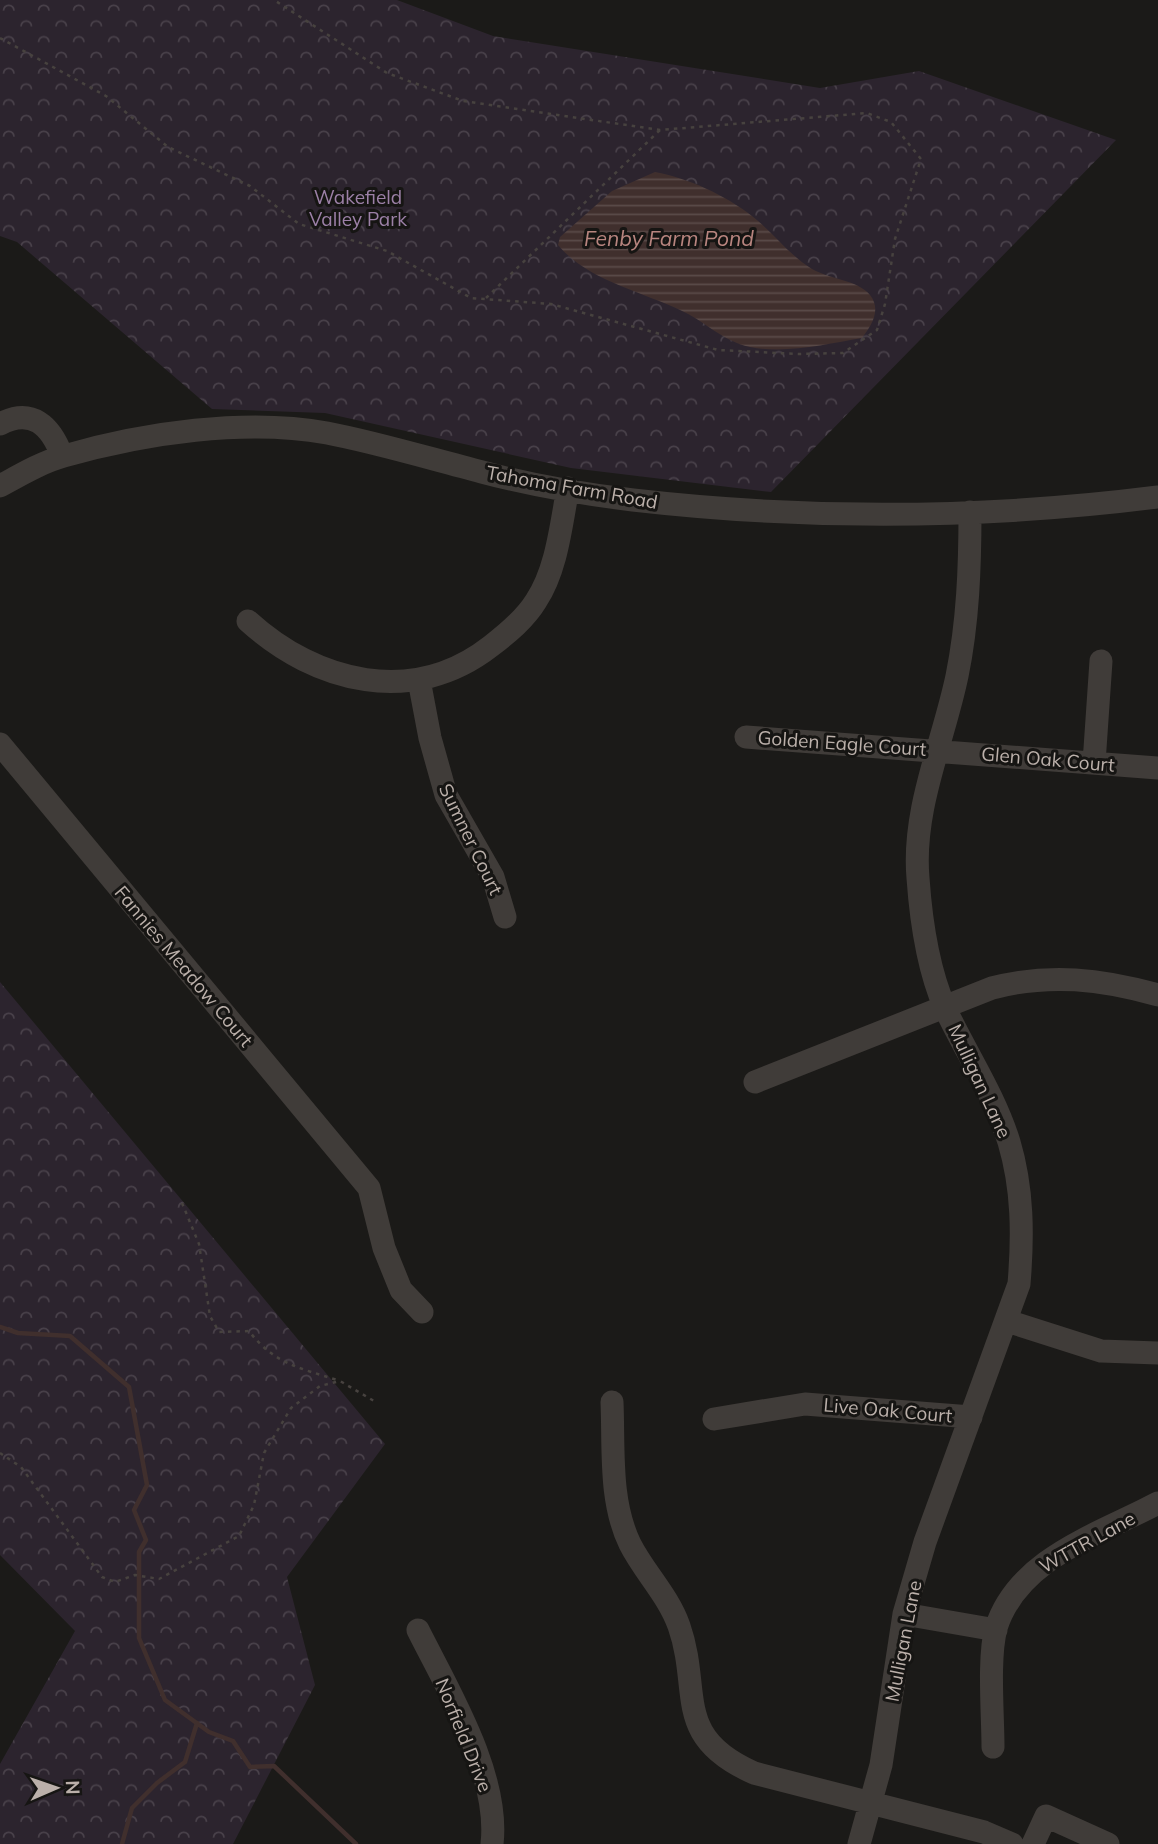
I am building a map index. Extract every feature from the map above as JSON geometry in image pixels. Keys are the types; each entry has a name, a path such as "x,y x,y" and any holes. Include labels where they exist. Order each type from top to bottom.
{"street":[{"path":"0,424 20,416 35,419 50,430 62,456"},
{"name":"Tahoma Farm Road","path":"0,486 62,456 165,434 268,427 326,433 486,473 642,501 773,513 849,516 970,512 1050,508 1158,497"},
{"path":"248,621 272,643 334,674 375,682 419,680 470,661 524,617 547,581 568,488"},
{"name":"Mulligan Lane","path":"859,1844 881,1765 904,1614 925,1542 1019,1284 1022,1248 1020,1191 999,1116 971,1053 945,1007 925,937 917,875 922,817 957,677 964,636 970,512"},
{"path":"1094,763 1101,661"},
{"name":"Sumner Court","path":"419,680 430,738 446,795 493,877 505,917"},
{"name":"Golden Eagle Court","path":"746,737 937,749"},
{"name":"Fannies Meadow Court","path":"0,744 369,1188 384,1248 401,1290 422,1312"},
{"name":"Glen Oak Court","path":"937,749 1158,768"},
{"path":"755,1082 992,988 1045,978 1105,982 1158,995"},
{"path":"1007,1321 1101,1351 1158,1353"},
{"path":"612,1402 615,1479 622,1526 680,1628 687,1665 688,1692 694,1715 704,1735 724,1756 754,1773 984,1832 1012,1844"},
{"name":"Live Oak Court","path":"714,1419 805,1404 971,1417"},
{"name":"WTTR Lane","path":"993,1747 996,1630 1020,1587 1041,1565 1158,1503"},
{"path":"904,1614 996,1630"},
{"name":"Norfield Drive","path":"418,1630 459,1711 487,1788 493,1815 492,1844"},
{"path":"1033,1844 1046,1816 1108,1844"}],"path":[{"path":"0,38 106,96 168,147 250,186 299,224 387,251 471,298 551,304 718,349 798,354 843,353 877,330 885,304 895,239 921,159 891,122 866,113 660,130 463,101 387,74 274,0"},
{"path":"485,299 660,130"},
{"path":"182,1203 199,1244 210,1316 219,1332 249,1331 263,1350 284,1362 340,1381 374,1401"},
{"path":"0,1453 21,1467 102,1577 115,1582 135,1575 159,1579 239,1536 254,1505 264,1453 291,1408 320,1386 340,1381"}],"green space":[{"name":"Wakefield Valley Park","path":"0,0 397,0 493,36 820,88 919,71 1116,140 771,492 571,468 325,413 212,409 17,242 0,236"},
{"path":"0,982 385,1444 287,1577 315,1685 233,1844 0,1844 0,1764 75,1631 0,1555"}],"water":[{"name":"Fenby Farm Pond","path":"655,172 706,188 730,201 760,222 812,269 865,290 873,301 875,312 872,323 862,338 792,349 764,349 740,344 680,310 599,276 570,257 558,245 560,237 612,191"}],"waterway":[{"path":"0,1327 18,1333 70,1336 129,1387 147,1485 134,1510 146,1540 139,1552 139,1638 165,1700 209,1732 233,1741 250,1767 274,1766 356,1844"},
{"path":"122,1844 132,1808 157,1783 185,1762 197,1723"}]}
